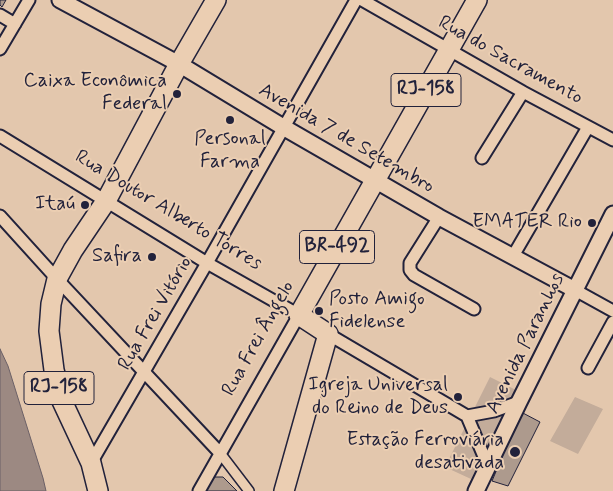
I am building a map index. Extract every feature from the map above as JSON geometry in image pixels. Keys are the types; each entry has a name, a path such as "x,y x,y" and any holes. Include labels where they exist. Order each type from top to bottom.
{"main road":[{"name":"RJ-158","path":"98,491 91,463 62,401 54,370 49,331 51,304 57,279 106,201 179,64 216,0"},
{"name":"Rua Frei Ângelo","path":"299,315 478,0"},
{"name":"Rua Doutor Alberto Torres","path":"299,315 328,334"},
{"path":"284,491 328,334"}],"street":[{"path":"0,49 29,0"},
{"name":"Avenida 7 de Setembro","path":"60,0 179,64 375,180 613,311"},
{"name":"Rua Frei Vitório","path":"91,463 145,372 356,0"},
{"name":"Rua do Sacramento","path":"362,0 523,92 613,140"},
{"path":"0,15 15,24"},
{"path":"482,158 523,92"},
{"path":"513,256 588,127"},
{"name":"Rua Doutor Alberto Torres","path":"0,136 207,263 299,315"},
{"name":"Avenida Paranhos","path":"476,491 613,214"},
{"path":"0,216 220,453 249,491"},
{"path":"439,216 410,263 410,270 414,275 474,309"},
{"name":"Rua Frei Ângelo","path":"199,491 299,315"},
{"path":"588,368 613,322"},
{"name":"Rua Doutor Alberto Torres","path":"328,334 467,416"},
{"path":"488,466 467,416 494,411 519,402"}],"shaded area":[{"path":"0,349 8,366 46,491 0,491"},
{"path":"490,377 516,390 471,479 445,467"},
{"path":"575,397 603,409 578,454 550,441"}],"building":[{"path":"0,0 6,0 2,7 0,5"},
{"name":"Estação Ferroviária desativada","path":"521,412 540,422 508,486 492,481"},
{"path":"213,477 223,477 237,491 205,491"}],"place":[{"name":"Caixa Econômica Federal","path":"177,94"},
{"name":"Personal Farma","path":"230,120"},
{"name":"Itaú","path":"85,205"},
{"name":"EMATER Rio","path":"592,223"},
{"name":"Safira","path":"152,257"},
{"name":"Posto Amigo Fidelense","path":"319,311"},
{"name":"Igreja Universal do Reino de Deus","path":"458,397"},
{"name":"Estação Ferroviária desativada","path":"515,452"}]}
